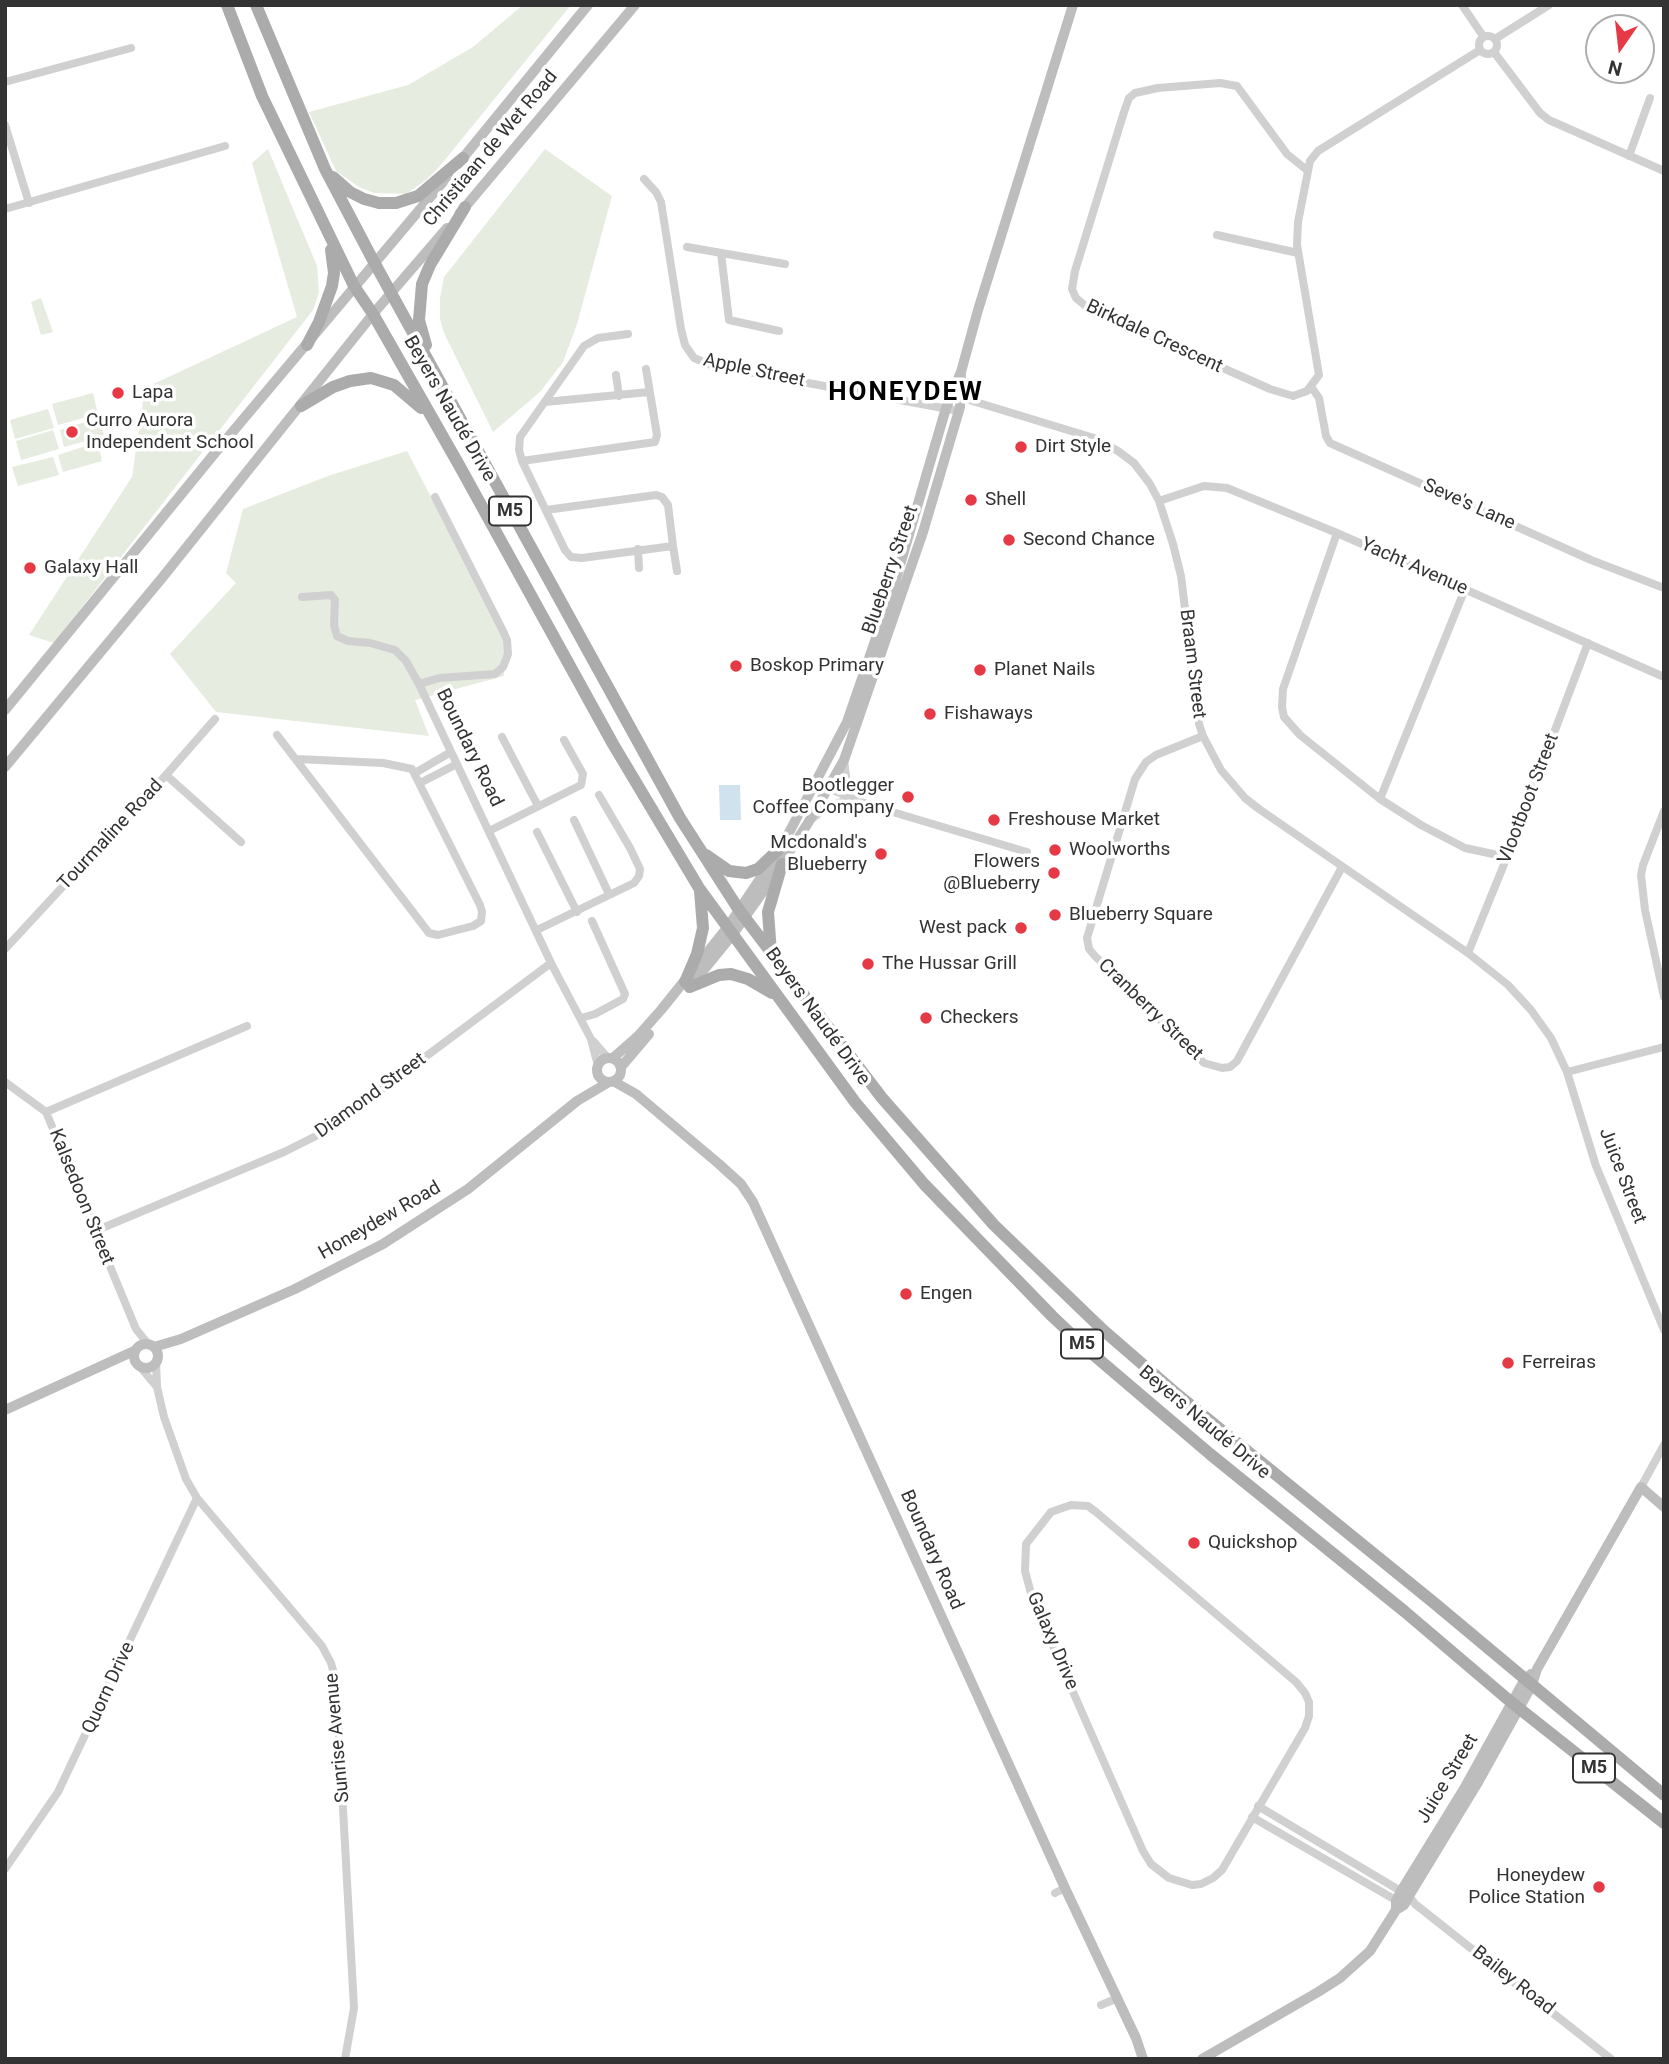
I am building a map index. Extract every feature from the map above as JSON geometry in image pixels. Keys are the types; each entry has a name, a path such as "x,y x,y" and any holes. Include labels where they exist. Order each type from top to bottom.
{"main road":[{"name":"Beyers Naudé Drive","path":"227,5 262,96 354,286 373,314 613,744 699,888 855,1102 924,1184 1052,1316 1210,1454 1515,1705 1664,1823"},
{"name":"Beyers Naudé Drive","path":"256,5 325,169 699,851 771,954 883,1098 923,1147 994,1225 1051,1281 1178,1395 1664,1795"},
{"path":"325,169 350,192 364,199 379,203 396,203 418,195 463,158"},
{"path":"434,370 419,320 422,284 430,265 465,207"},
{"path":"307,345 332,286 333,258 327,234"},
{"path":"301,406 333,387 349,381 372,378 394,385 404,392 435,424"},
{"path":"699,851 723,868 738,873 758,869 782,846"},
{"path":"771,954 768,912 782,864"},
{"path":"688,984 703,928 699,888"},
{"path":"688,984 731,974 748,979 778,997"}],"street":[{"name":"Christiaan de Wet Road","path":"5,710 588,5"},
{"name":"Christiaan de Wet Road","path":"5,767 301,406 373,314 635,5"},
{"name":"Blueberry Street","path":"742,913 782,864 844,760 923,533 959,411 956,396 978,310 1073,5"},
{"path":"1462,5 1483,36"},
{"path":"1495,38 1549,5"},
{"path":"1480,50 1479,41 1483,36 1495,38"},
{"path":"1480,50 1488,54 1494,52 1497,45 1495,38"},
{"path":"5,82 131,48"},
{"path":"1312,388 1320,375 1319,364 1298,253 1298,222 1310,161 1318,151 1480,50"},
{"path":"1494,52 1535,107 1549,120 1664,172"},
{"name":"Birkdale Crescent","path":"1308,171 1298,166 1287,154 1237,86 1220,83 1158,88 1135,93 1129,98 1124,112 1075,271 1072,289 1079,302 1088,308 1270,389 1293,396 1312,388"},
{"path":"1629,156 1650,98"},
{"path":"5,125 29,203"},
{"path":"5,209 225,146"},
{"name":"Apple Street","path":"644,179 661,202 681,329 685,345 694,358 711,365 959,411"},
{"path":"1217,235 1298,253"},
{"path":"687,247 785,264"},
{"path":"721,253 729,320 779,331"},
{"path":"628,334 598,338 584,345 520,437 519,450 565,550 571,557 582,558 673,546"},
{"path":"522,461 655,442 657,435 646,369"},
{"path":"616,375 619,396"},
{"name":"Seve's Lane","path":"1312,388 1319,398 1326,436 1330,443 1591,560 1664,588"},
{"path":"545,402 649,392"},
{"name":"Blueberry Street","path":"742,913 782,846 847,722 872,654 946,408 956,396"},
{"name":"Braam Street","path":"956,396 1094,438 1134,463 1159,501 1173,544 1181,576 1203,736 1221,770 1245,798 1468,953 1508,985 1531,1010 1551,1038 1567,1072"},
{"name":"Yacht Avenue","path":"1159,501 1204,486 1215,485 1241,492 1664,677"},
{"path":"546,510 656,495 662,497 668,505 677,571"},
{"name":"Boundary Road","path":"435,497 503,631 508,654 503,667 495,674 439,678 419,684 551,963 591,1038 598,1069"},
{"path":"1338,533 1283,689 1284,717 1300,735 1380,799 1421,825 1465,848 1507,857"},
{"path":"638,549 639,568"},
{"path":"1380,799 1465,589"},
{"path":"302,597 331,595 335,600 334,625 337,636 348,641 395,650 406,661 419,684"},
{"name":"Vlootboot Street","path":"1468,953 1588,643"},
{"name":"Tourmaline Road","path":"5,949 215,719"},
{"path":"277,735 431,935 473,926 481,921 482,912 415,773 407,767 383,763 297,759"},
{"name":"Cranberry Street","path":"1203,736 1156,755 1146,762 1135,779 1087,944 1095,956 1204,1063 1222,1068 1230,1067 1237,1061 1342,867"},
{"path":"502,737 538,806"},
{"path":"489,831 580,785 583,774 564,740"},
{"path":"415,773 451,752"},
{"path":"844,760 849,799"},
{"path":"420,783 457,764"},
{"path":"166,775 241,842"},
{"path":"816,783 849,799 1027,852"},
{"path":"537,930 638,880 640,869 599,794"},
{"path":"808,823 827,807 849,799"},
{"path":"1664,811 1641,875 1645,910 1664,997"},
{"path":"574,820 609,894"},
{"path":"537,832 577,912"},
{"path":"688,984 638,1036 598,1069 602,1079 611,1082 619,1077 622,1068 730,931 742,913"},
{"path":"581,1018 595,1014 623,999 625,994 592,921"},
{"name":"Diamond Street","path":"95,1231 284,1152 326,1131 551,963"},
{"path":"46,1112 247,1026"},
{"name":"Boundary Road","path":"591,1038 610,1058"},
{"path":"1567,1072 1664,1047"},
{"path":"610,1058 622,1068"},
{"name":"Boundary Road","path":"622,1068 636,1094"},
{"name":"Honeydew Road","path":"577,1101 598,1069"},
{"name":"Juice Street","path":"1567,1072 1596,1166 1664,1330"},
{"name":"Boundary Road","path":"611,1082 636,1094 719,1164 741,1184 753,1202 1060,1891 1118,1998 1143,2059"},
{"name":"Honeydew Road","path":"151,1345 181,1339 295,1289 383,1244 468,1189 577,1101 611,1082"},
{"name":"Kalsedoon Street","path":"5,1083 46,1112 136,1329 151,1345"},
{"name":"Kalsedoon Street","path":"135,1350 136,1329"},
{"name":"Honeydew Road","path":"157,1361 181,1339"},
{"path":"5,1410 135,1350 151,1345 157,1361 152,1367 105,1366"},
{"path":"135,1350 133,1357 140,1366"},
{"name":"Sunrise Avenue","path":"157,1361 157,1387 186,1479 197,1498 323,1647 336,1681 354,2008 345,2059"},
{"name":"Sunrise Avenue","path":"140,1366 157,1387"},
{"name":"Juice Street","path":"1202,2059 1340,1978 1370,1951 1403,1901 1465,1787 1537,1669 1664,1445"},
{"path":"1641,1487 1664,1507"},
{"name":"Quorn Drive","path":"5,1869 63,1783 197,1498"},
{"name":"Galaxy Drive","path":"1071,1505 1093,1508 1296,1682 1305,1693 1310,1709 1305,1728 1252,1817 1222,1870 1201,1884 1183,1883 1169,1878 1151,1864 1029,1588 1024,1553 1026,1544 1051,1512 1071,1505"},
{"path":"1258,1806 1403,1901"},
{"path":"1252,1817 1403,1901"},
{"name":"Bailey Road","path":"1403,1901 1611,2059"},
{"path":"1101,2005 1118,1998"}],"shaded area":[{"path":"523,5 571,5 426,180 406,194 374,193 359,187 336,171 309,112 408,85 473,47"},
{"path":"268,149 317,266 319,293 313,310 54,643 29,635 132,477 145,388 297,317 252,163"},
{"path":"545,149 612,196 577,324 563,362 540,392 493,432 444,333 440,319 440,298 444,277"},
{"path":"41,298 53,332 41,335 31,302"},
{"path":"93,393 98,414 58,425 52,404"},
{"path":"48,409 54,428 15,439 10,420"},
{"path":"100,417 104,436 64,447 60,430"},
{"path":"53,430 59,449 21,460 16,441"},
{"path":"98,442 102,461 63,472 58,455"},
{"path":"407,451 505,639 504,676 415,700 429,736 216,712 170,654 236,583 226,573 243,509 328,476"},
{"path":"53,457 59,475 18,486 12,467"}],"water":[{"path":"719,785 740,785 741,820 720,820"}],"place":[{"name":"Lapa","path":"118,393"},
{"name":"Curro Aurora Independent School","path":"72,432"},
{"name":"Dirt Style","path":"1021,447"},
{"name":"Shell","path":"971,500"},
{"name":"Second Chance","path":"1009,540"},
{"name":"Galaxy Hall","path":"30,568"},
{"name":"Boskop Primary","path":"736,666"},
{"name":"Planet Nails","path":"980,670"},
{"name":"Fishaways","path":"930,714"},
{"name":"Bootlegger Coffee Company","path":"908,797"},
{"name":"Freshouse Market","path":"994,820"},
{"name":"Woolworths","path":"1055,850"},
{"name":"Mcdonald's Blueberry","path":"881,854"},
{"name":"Flowers @Blueberry","path":"1054,873"},
{"name":"Blueberry Square","path":"1055,915"},
{"name":"West pack","path":"1021,928"},
{"name":"The Hussar Grill","path":"868,964"},
{"name":"Checkers","path":"926,1018"},
{"name":"Engen","path":"906,1294"},
{"name":"Ferreiras","path":"1508,1363"},
{"name":"Quickshop","path":"1194,1543"},
{"name":"Honeydew Police Station","path":"1599,1887"}],"district":[{"name":"HONEYDEW","path":"906,393"}]}
